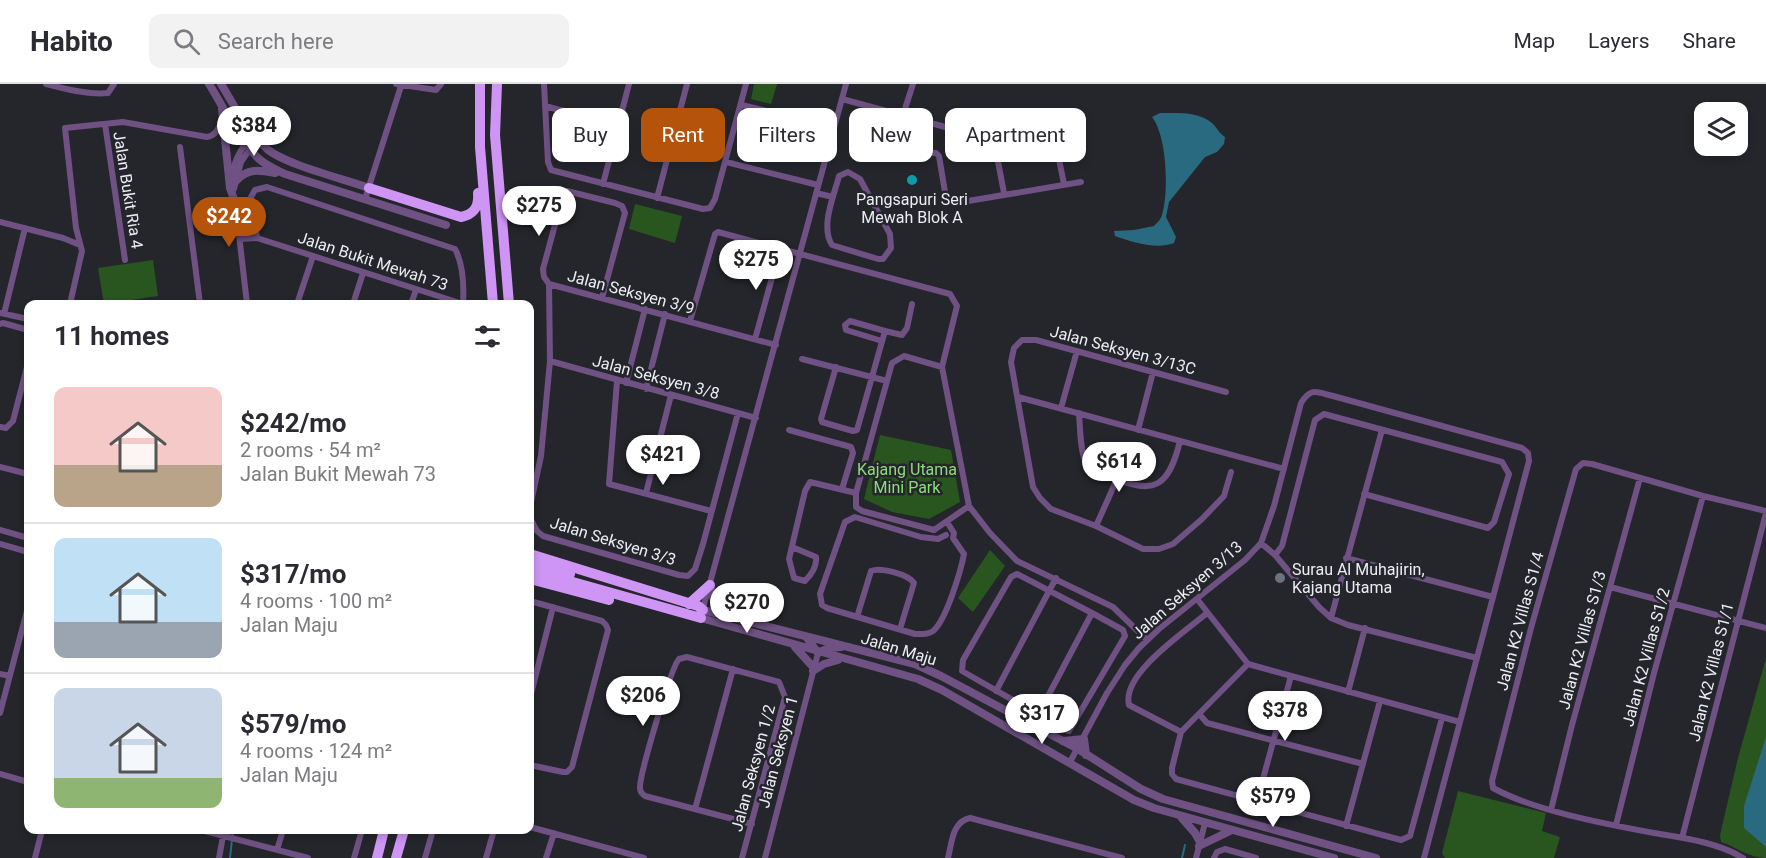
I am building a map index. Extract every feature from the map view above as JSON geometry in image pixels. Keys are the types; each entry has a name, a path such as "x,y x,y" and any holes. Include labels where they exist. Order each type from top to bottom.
{"highway":[{"path":"480,84 480,147 493,300"},
{"path":"497,84 495,135 509,300"},
{"path":"369,188 456,217 465,216 478,206 477,167 480,147"},
{"path":"534,555 698,606 702,614"},
{"path":"534,563 696,610 702,614"},
{"path":"534,571 674,611"},
{"path":"534,580 626,604 702,614"},
{"path":"689,603 710,585"},
{"path":"377,858 383,834"},
{"path":"396,858 403,834"}],"street":[{"path":"49,84 86,93 108,93 114,84"},
{"path":"209,84 248,145 262,162 285,174"},
{"path":"221,84 264,148 278,157 369,188"},
{"path":"365,199 398,85 436,90 441,84"},
{"path":"544,84 549,167 603,184 702,209 710,207 715,199 746,84"},
{"path":"623,108 629,84"},
{"path":"657,198 687,84"},
{"path":"837,115 846,84"},
{"path":"905,108 913,84"},
{"path":"842,99 876,108"},
{"path":"220,102 224,114 230,188 235,202"},
{"path":"742,105 754,108"},
{"path":"545,106 552,108"},
{"path":"71,300 82,251 76,228 65,128 123,122 207,137 217,132 224,114"},
{"name":"Jalan Bukit Ria 4","path":"105,124 125,260"},
{"path":"247,300 235,185 239,166 248,145 255,136"},
{"path":"180,147 199,300"},
{"path":"933,153 939,156 945,192 949,200 956,202 1081,182"},
{"path":"603,184 609,162"},
{"path":"726,162 818,185"},
{"path":"702,614 824,162"},
{"path":"999,162 1004,193"},
{"path":"1060,162 1064,184"},
{"path":"235,185 244,173 255,170 285,174 446,225"},
{"path":"848,172 860,179 890,234 891,248 883,259 832,245 828,239 827,227 833,197 839,176 848,172"},
{"path":"257,238 251,197 255,190 267,187 455,249 464,291 463,300"},
{"path":"534,488 541,456 550,361 549,284 546,282 543,269 567,190 622,206 625,213 602,298"},
{"path":"816,193 833,197"},
{"path":"0,222 63,238 80,245"},
{"path":"24,318 2,314 25,228"},
{"path":"63,238 76,228"},
{"path":"690,321 715,234 718,232 950,294 957,306 942,367 969,506 990,533 1017,561 1113,607 1147,640"},
{"name":"Jalan Bukit Mewah 73","path":"240,239 257,238 450,300"},
{"path":"755,339 780,249"},
{"path":"298,300 313,256"},
{"path":"354,300 363,273"},
{"name":"Jalan Seksyen 3/9","path":"549,284 776,345"},
{"path":"412,300 416,290"},
{"path":"882,341 846,330 845,325 850,321 902,335 907,328 912,304"},
{"path":"626,383 645,309"},
{"path":"646,389 665,314"},
{"path":"0,324 24,329"},
{"path":"836,368 822,422 853,431 857,430 885,331"},
{"name":"Jalan Seksyen 3/13C","path":"1227,392 1036,340 1022,340 1014,348 1011,362 1033,487 1051,509 1096,526 1143,549 1159,549 1173,544 1224,496 1231,472"},
{"path":"1060,408 1077,351"},
{"path":"942,367 904,356 892,363 856,493 856,507 862,512 934,530 969,506"},
{"path":"802,358 887,381"},
{"name":"Jalan Seksyen 3/8","path":"550,361 756,418"},
{"path":"1138,430 1153,372"},
{"path":"0,427 6,428 13,421 24,378"},
{"path":"617,381 609,484 711,512 738,413"},
{"name":"Jalan Seksyen 3/13","path":"1070,762 1107,693 1125,665 1147,640 1245,560 1262,543 1301,403 1307,394 1313,391 1522,448 1528,453 1529,460 1493,597"},
{"path":"646,493 671,395"},
{"path":"1018,397 1284,469"},
{"path":"1079,413 1084,456 1089,466 1117,479 1145,488 1160,482 1169,472 1175,462 1180,441"},
{"path":"1275,555 1282,546 1315,420 1324,414 1502,462 1509,474 1494,522 1488,528 1364,494"},
{"path":"789,430 851,447 853,453 842,489"},
{"path":"1330,618 1382,430"},
{"name":"Jalan K2 Villas S1/4","path":"1551,810 1501,792 1493,788 1492,781 1531,628 1576,469 1583,463 1592,464 1640,478"},
{"path":"0,467 24,473"},
{"path":"1640,478 1766,512"},
{"name":"Jalan K2 Villas S1/3","path":"1551,810 1640,478"},
{"path":"1096,526 1117,479"},
{"path":"792,547 816,557 817,562 811,575 805,581 794,578 789,559 805,491 810,482 856,493"},
{"name":"Jalan K2 Villas S1/2","path":"1616,825 1703,496"},
{"name":"Jalan Seksyen 3/3","path":"534,525 543,536 553,540 688,576 695,569 711,512"},
{"name":"Jalan K2 Villas S1/1","path":"1682,838 1766,512"},
{"path":"946,535 938,539 921,537 855,517 845,522 822,588 820,599 822,604 828,608 915,634 932,632 939,626 957,582 964,554 953,538 954,533 947,522"},
{"path":"940,526 947,538 953,538"},
{"path":"0,530 24,537"},
{"path":"1262,543 1330,618 1477,658"},
{"path":"0,544 24,551"},
{"path":"1346,558 1493,597 1424,858"},
{"path":"857,617 871,571 877,569 910,578 914,583 900,629"},
{"path":"1017,574 1049,592 1123,630 1125,636 1069,730 1038,715 963,671 963,660 1011,578 1017,574"},
{"path":"996,691 1056,578"},
{"path":"710,585 715,605 721,615"},
{"path":"1610,587 1766,628"},
{"path":"1197,599 1248,664 1460,722"},
{"path":"534,602 602,621 608,630 572,767 567,772 562,772 534,766"},
{"path":"534,682 553,607"},
{"path":"1038,715 1092,613"},
{"path":"1181,732 1129,705 1127,699 1136,676 1161,651 1207,613"},
{"name":"Jalan Maju","path":"702,614 721,615 928,669 1078,749 1141,789 1163,799 1376,858"},
{"name":"Jalan Maju","path":"702,614 818,653 918,679 942,690 1134,800 1154,808 1334,858"},
{"path":"0,713 24,622"},
{"path":"1348,692 1365,628"},
{"path":"806,636 818,653 829,648 845,646"},
{"path":"792,645 814,670 824,664 843,659"},
{"name":"Jalan Seksyen 1","path":"765,858 818,653"},
{"name":"Jalan Seksyen 1/2","path":"695,809 645,796 640,792 643,771 670,674 679,658 687,657 779,682 785,697 742,858"},
{"path":"1248,664 1181,732 1172,768 1172,774 1176,779 1401,840 1410,836 1442,718"},
{"path":"733,669 695,809 752,824"},
{"path":"0,674 10,676"},
{"path":"1257,801 1291,676"},
{"path":"1346,826 1380,701"},
{"path":"1200,715 1207,723 1362,764"},
{"path":"1063,741 1084,739 1086,755"},
{"path":"0,774 24,781"},
{"path":"1183,804 1205,823"},
{"path":"1551,810 1705,843 1743,858"},
{"path":"1178,815 1196,833 1199,844"},
{"path":"1205,823 1230,817"},
{"path":"948,858 956,826 962,820 970,818 1122,858"},
{"path":"1196,858 1205,823"},
{"path":"534,828 645,858"},
{"path":"1199,844 1231,830"},
{"path":"546,858 554,833"},
{"path":"35,858 41,834"},
{"path":"216,834 308,858"},
{"path":"278,850 282,834"},
{"path":"354,858 361,834"},
{"path":"425,858 431,834"},
{"path":"486,858 493,834"},
{"path":"219,858 224,836"},
{"path":"607,858 610,849"},
{"path":"1215,855 1225,849 1256,858"}],"green space":[{"path":"754,84 777,84 771,104 751,99"},
{"path":"635,204 682,216 675,243 629,229"},
{"path":"153,260 158,296 131,300 103,300 98,268"},
{"name":"Kajang Utama Mini Park","path":"880,435 951,450 960,502 929,519 892,512 864,499"},
{"path":"990,550 1005,566 973,612 958,598"},
{"path":"1766,658 1766,858 1760,858 1721,842 1720,835 1738,758"},
{"path":"1458,791 1546,813 1542,831 1560,837 1554,858 1445,858 1442,853"}],"water":[{"path":"1160,113 1187,113 1200,116 1212,123 1225,137 1224,144 1217,152 1205,157 1169,202 1166,217 1176,237 1174,243 1160,246 1115,236 1114,231 1154,226 1161,216 1166,193 1164,150 1152,117"},
{"path":"1766,737 1766,847 1744,828 1744,806"}],"waterway":[{"path":"230,858 233,834"},
{"path":"1182,858 1185,845"}],"place":[{"name":"Pangsapuri Seri Mewah Blok A","path":"912,180"},
{"name":"Surau Al Muhajirin, Kajang Utama","path":"1280,578"}]}
